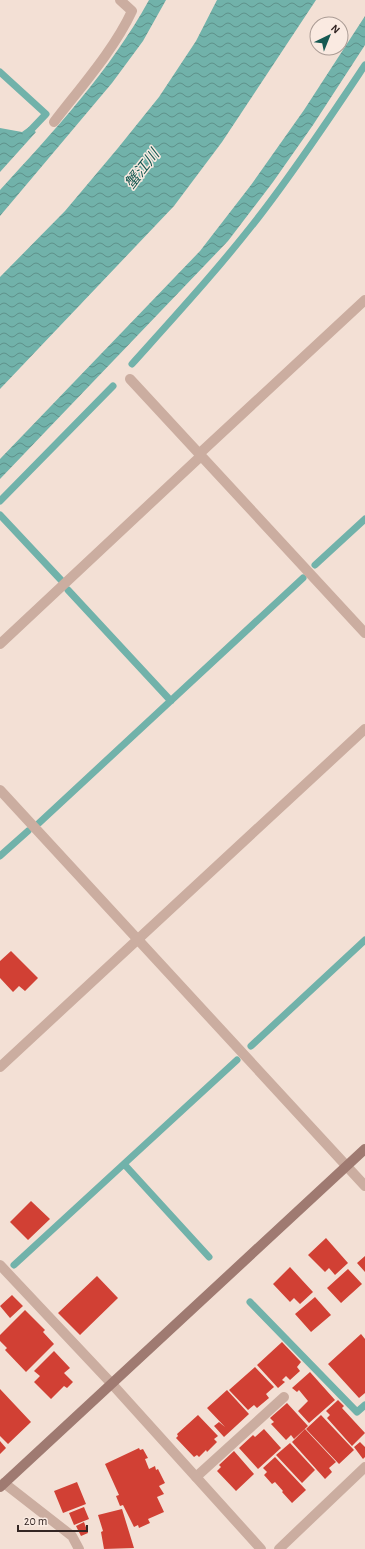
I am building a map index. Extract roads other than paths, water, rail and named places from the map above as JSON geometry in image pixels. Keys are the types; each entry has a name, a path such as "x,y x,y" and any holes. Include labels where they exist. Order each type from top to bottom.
{"street":[{"path":"54,122 93,72 125,26 132,11 120,0"},
{"path":"0,644 365,300"},
{"path":"130,379 365,633"},
{"path":"0,1067 365,729"},
{"path":"0,790 139,939 365,1186"},
{"path":"79,1549 72,1536 2,1485 365,1150"},
{"path":"0,1265 112,1384 261,1549"},
{"path":"196,1477 284,1396"},
{"path":"279,1549 365,1467"}],"water":[{"path":"149,0 166,0 143,41 112,83 0,216 0,190 61,123 99,76 134,26"},
{"name":"蟹江川","path":"217,0 316,0 222,142 174,206 0,389 0,277 65,211 159,97 196,41"},
{"path":"365,16 365,45 313,125 273,182 228,241 0,479 0,459 200,251 251,185 304,110 339,56 349,56 349,41"},
{"path":"29,127 36,132 0,172 0,128 22,132"}],"waterway":[{"path":"132,364 182,309 261,214 327,122 365,65"},
{"path":"0,72 46,114 26,135"},
{"path":"0,501 113,386"},
{"path":"0,515 61,580"},
{"path":"315,565 365,519"},
{"path":"39,823 303,578"},
{"path":"68,590 171,701"},
{"path":"0,856 28,831"},
{"path":"251,1046 365,940"},
{"path":"14,1265 237,1060"},
{"path":"124,1164 209,1257"},
{"path":"250,1302 357,1412 365,1405"}]}
